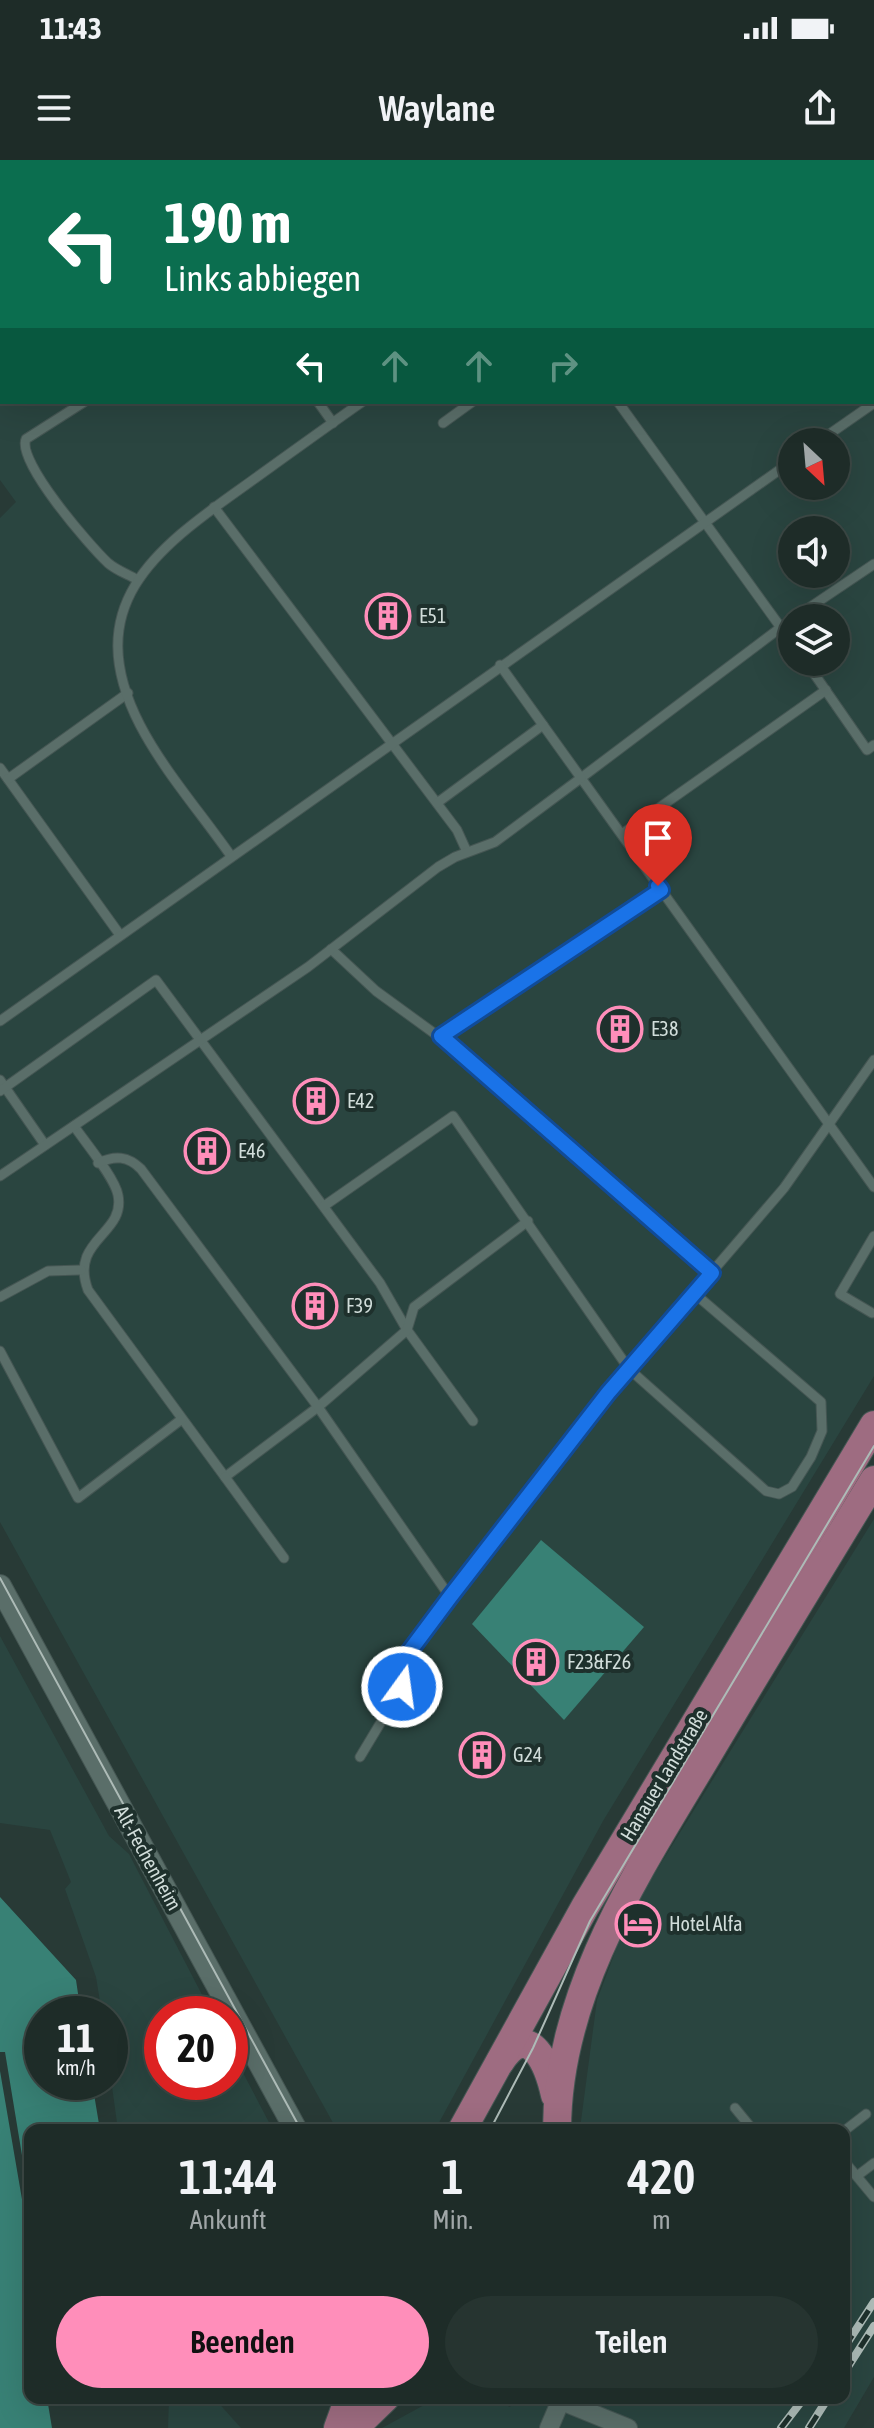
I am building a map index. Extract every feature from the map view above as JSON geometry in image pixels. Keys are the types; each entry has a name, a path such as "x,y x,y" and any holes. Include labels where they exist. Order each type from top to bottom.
{"main road":[{"name":"Hanauer Landstraße","path":"465,2124 585,1907 874,1425"},
{"name":"Hanauer Landstraße","path":"557,2124 557,2100 594,1959 743,1695 874,1480"},
{"path":"497,2067 514,2048 522,2046 538,2051 549,2067 557,2100"},
{"path":"338,2428 347,2404"},
{"path":"354,2428 379,2404"}],"street":[{"name":"Alt-Fechenheim","path":"0,1586 293,2124"},
{"path":"549,2428 556,2404"},
{"path":"569,2404 628,2428"}],"lane":[{"path":"81,404 26,439 25,451 29,464 78,529 110,565 136,579"},
{"path":"319,404 333,423"},
{"path":"231,856 148,740 128,693 119,635 136,579 161,549 214,507 359,404"},
{"path":"443,423 469,404"},
{"path":"619,404 778,624"},
{"path":"838,428 873,404"},
{"path":"0,1021 778,471"},
{"path":"214,507 457,830 467,852"},
{"path":"815,604 874,564"},
{"path":"0,1176 331,949 417,882 467,852 495,842 778,629"},
{"path":"500,665 874,1187"},
{"path":"816,676 867,750 874,745"},
{"path":"622,834 826,690"},
{"path":"8,779 128,693"},
{"path":"437,803 543,725"},
{"path":"0,768 120,935"},
{"path":"441,1036 661,890"},
{"path":"331,949 376,991 441,1036 712,1273"},
{"path":"45,1145 2,1086 156,980 380,1283 407,1330 473,1421"},
{"path":"360,1757 402,1687 409,1652 629,1369 784,1188 874,1060"},
{"path":"324,1206 453,1116 629,1369 766,1491 779,1494 792,1487 822,1431 821,1402 694,1293"},
{"path":"74,1126 118,1194 117,1207 109,1227 88,1251 81,1270 88,1290 284,1558"},
{"path":"98,1163 120,1157 132,1160 141,1169 318,1407 450,1597"},
{"path":"225,1477 318,1407 407,1330 414,1307 528,1221"},
{"path":"872,1313 840,1294 874,1236"},
{"path":"0,1297 48,1271 81,1270"},
{"path":"0,1351 78,1498 182,1419"},
{"path":"735,2108 748,2124"},
{"path":"850,2126 866,2114"},
{"path":"857,2176 874,2163"},
{"path":"850,2168 874,2197"}],"shaded area":[{"path":"0,404 874,404 874,1376 603,1821 438,2124 334,2124 0,1522 0,518 16,502 0,480"},
{"path":"874,1519 874,2377 844,2428 382,2428 426,2404 504,2404 510,2407 512,2404 850,2404 850,2124 581,2124 597,2000 629,1915"},
{"name":"F23&F26","path":"541,1540 644,1627 564,1720 472,1624"},
{"path":"0,1636 109,1836 129,1854 203,1996 144,1996 144,2100 248,2100 248,2082 270,2124 117,2124 114,2100 128,2100 128,1996 99,1996 96,1977 65,1889 71,1882 50,1830 0,1823"},
{"path":"0,1897 76,1980 78,1996 24,1996 24,2100 95,2100 99,2124 24,2124 24,2168 5,2052 0,2052"},
{"path":"0,2071 24,2211 24,2404 48,2404 52,2428 0,2428"},
{"path":"169,2404 219,2404 241,2428 168,2428"}],"tram line":[{"path":"493,2124 533,2048 590,1921 874,1446"},
{"path":"0,1578 298,2124"}],"railway":[{"path":"850,2339 874,2302"},
{"path":"850,2364 874,2326"},
{"path":"781,2428 799,2404"},
{"path":"809,2428 824,2404"}],"place":[{"name":"E51","path":"388,616"},
{"name":"E38","path":"620,1029"},
{"name":"E42","path":"316,1101"},
{"name":"E46","path":"207,1151"},
{"name":"F39","path":"315,1306"},
{"name":"F23&F26","path":"536,1662"},
{"name":"G24","path":"482,1755"},
{"name":"Hotel Alfa","path":"638,1924"}],"route":[{"path":"402,1687 409,1652 450,1597 608,1393 712,1273 596,1168 441,1036 661,890 658,886"}]}
